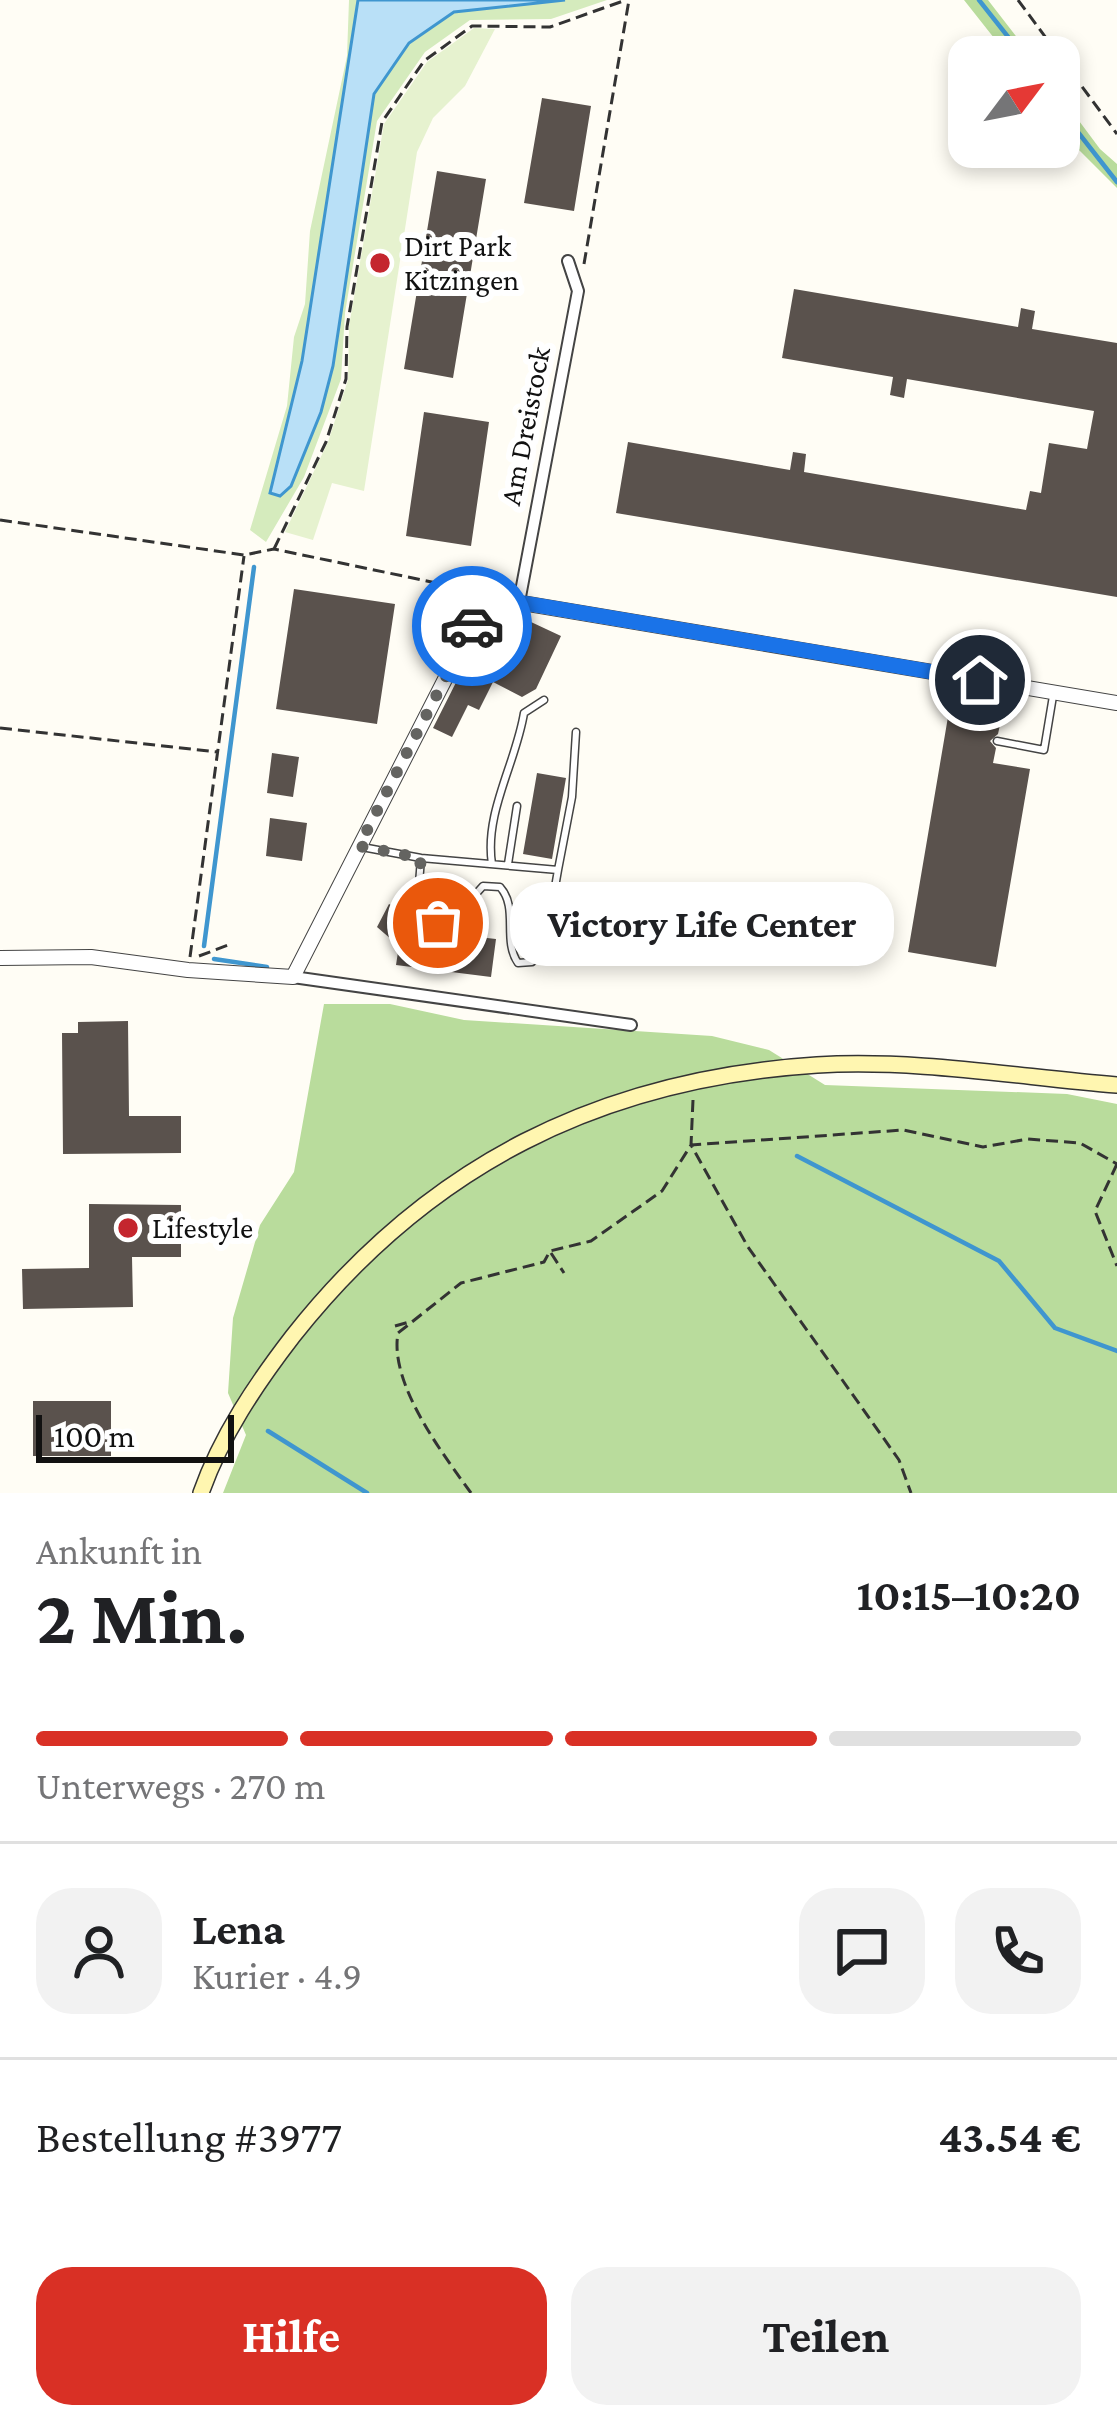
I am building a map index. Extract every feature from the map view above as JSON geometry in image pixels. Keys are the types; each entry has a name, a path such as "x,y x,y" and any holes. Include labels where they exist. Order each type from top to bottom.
{"main road":[{"path":"201,1493 224,1439 281,1352 320,1303 402,1218 507,1151 578,1116 637,1094 694,1081 820,1065 1117,1085"}],"street":[{"name":"Am Dreistock","path":"519,602 578,291 568,262"},
{"path":"459,587 488,597 1117,703"},
{"path":"293,977 488,597"},
{"path":"0,958 91,957 189,965 631,1025"}],"lane":[{"path":"997,741 1044,750 1054,692"},
{"path":"492,864 489,843 503,785 518,752 524,713 544,700"},
{"path":"421,858 418,884 438,923 449,924 484,886 500,887 509,896 510,952 518,963 532,962 544,950 572,797 576,732"},
{"path":"508,864 518,806"},
{"path":"359,846 421,858 557,870"}],"path":[{"path":"274,549 326,442 346,379 347,327 382,122 424,61 472,26 550,27 627,0 578,291"},
{"path":"1018,0 1117,134"},
{"path":"0,520 244,555 274,549 459,587"},
{"path":"189,965 244,555"},
{"path":"0,728 220,752"},
{"path":"189,965 231,944"},
{"path":"694,1081 692,1145 748,1247 899,1460 910,1492"},
{"path":"692,1145 903,1130 983,1147 1028,1139 1080,1143 1117,1164 1095,1211 1117,1266"},
{"path":"472,1493 438,1448 409,1394 396,1343 398,1333 461,1282 544,1262 550,1252 591,1240 662,1191 692,1145"},
{"path":"550,1252 564,1273"},
{"path":"394,1326 417,1320"}],"green space":[{"path":"349,0 607,0 551,19 470,20 425,52 377,121 345,313 341,379 304,477 266,542 250,530 287,406 294,337 305,304 310,231 347,56"},
{"path":"964,0 988,0 1016,36 992,36"},
{"name":"Dirt Park Kitzingen","path":"474,28 495,29 465,86 433,118 417,152 364,491 332,483 313,540 285,532 328,442 348,380 349,326 384,124 427,62"},
{"path":"1080,122 1117,164 1117,188 1080,151"},
{"path":"324,1004 390,1004 464,1020 712,1036 769,1050 825,1085 1067,1094 1117,1104 1117,1493 223,1493 246,1435 228,1393 233,1318 260,1225 294,1172"}],"water":[{"path":"358,0 565,0 454,12 409,43 374,94 333,366 321,412 291,486 280,496 270,493 302,361"}],"building":[{"path":"542,98 591,106 574,211 524,203"},
{"path":"437,171 486,179 453,378 404,369"},
{"path":"794,289 1018,327 1021,308 1035,311 1032,329 1117,343 1117,597 616,513 628,442 790,470 793,452 806,454 804,472 1026,510 1030,491 1041,493 1049,443 1087,449 1094,411 907,379 904,398 890,395 893,377 782,358"},
{"path":"424,412 489,422 471,546 406,536"},
{"path":"294,589 395,604 377,724 276,709"},
{"path":"489,617 526,634 531,622 561,636 536,689 522,697 493,682 479,710 468,705 452,737 433,728"},
{"path":"949,711 1001,720 998,734 990,741 996,748 993,763 1030,769 996,967 908,952"},
{"path":"272,753 299,757 293,797 267,793"},
{"path":"537,773 566,778 552,859 523,854"},
{"path":"270,818 307,823 302,861 266,856"},
{"path":"389,904 403,911 416,930 496,939 491,977 396,965 398,952 392,940 377,927"},
{"path":"128,1021 129,1116 181,1116 181,1153 63,1154 62,1033 78,1033 78,1022"},
{"path":"89,1204 181,1205 181,1257 132,1257 133,1307 23,1309 22,1269 89,1268"},
{"path":"33,1401 111,1401 111,1456 33,1456"}],"waterway":[{"path":"979,0 1007,36"},
{"path":"1080,135 1117,182"},
{"path":"204,946 254,567"},
{"path":"214,959 267,967"},
{"path":"797,1156 999,1261 1055,1328 1117,1351"},
{"path":"268,1431 367,1493"}],"way so far":[{"path":"438,923 418,884 421,858 359,846 472,626"}],"place":[{"name":"Dirt Park Kitzingen","path":"380,263"},
{"name":"Victory Life Center","path":"438,923"},
{"name":"Lifestyle","path":"128,1228"}],"route":[{"path":"472,626 488,597 980,680"}]}
